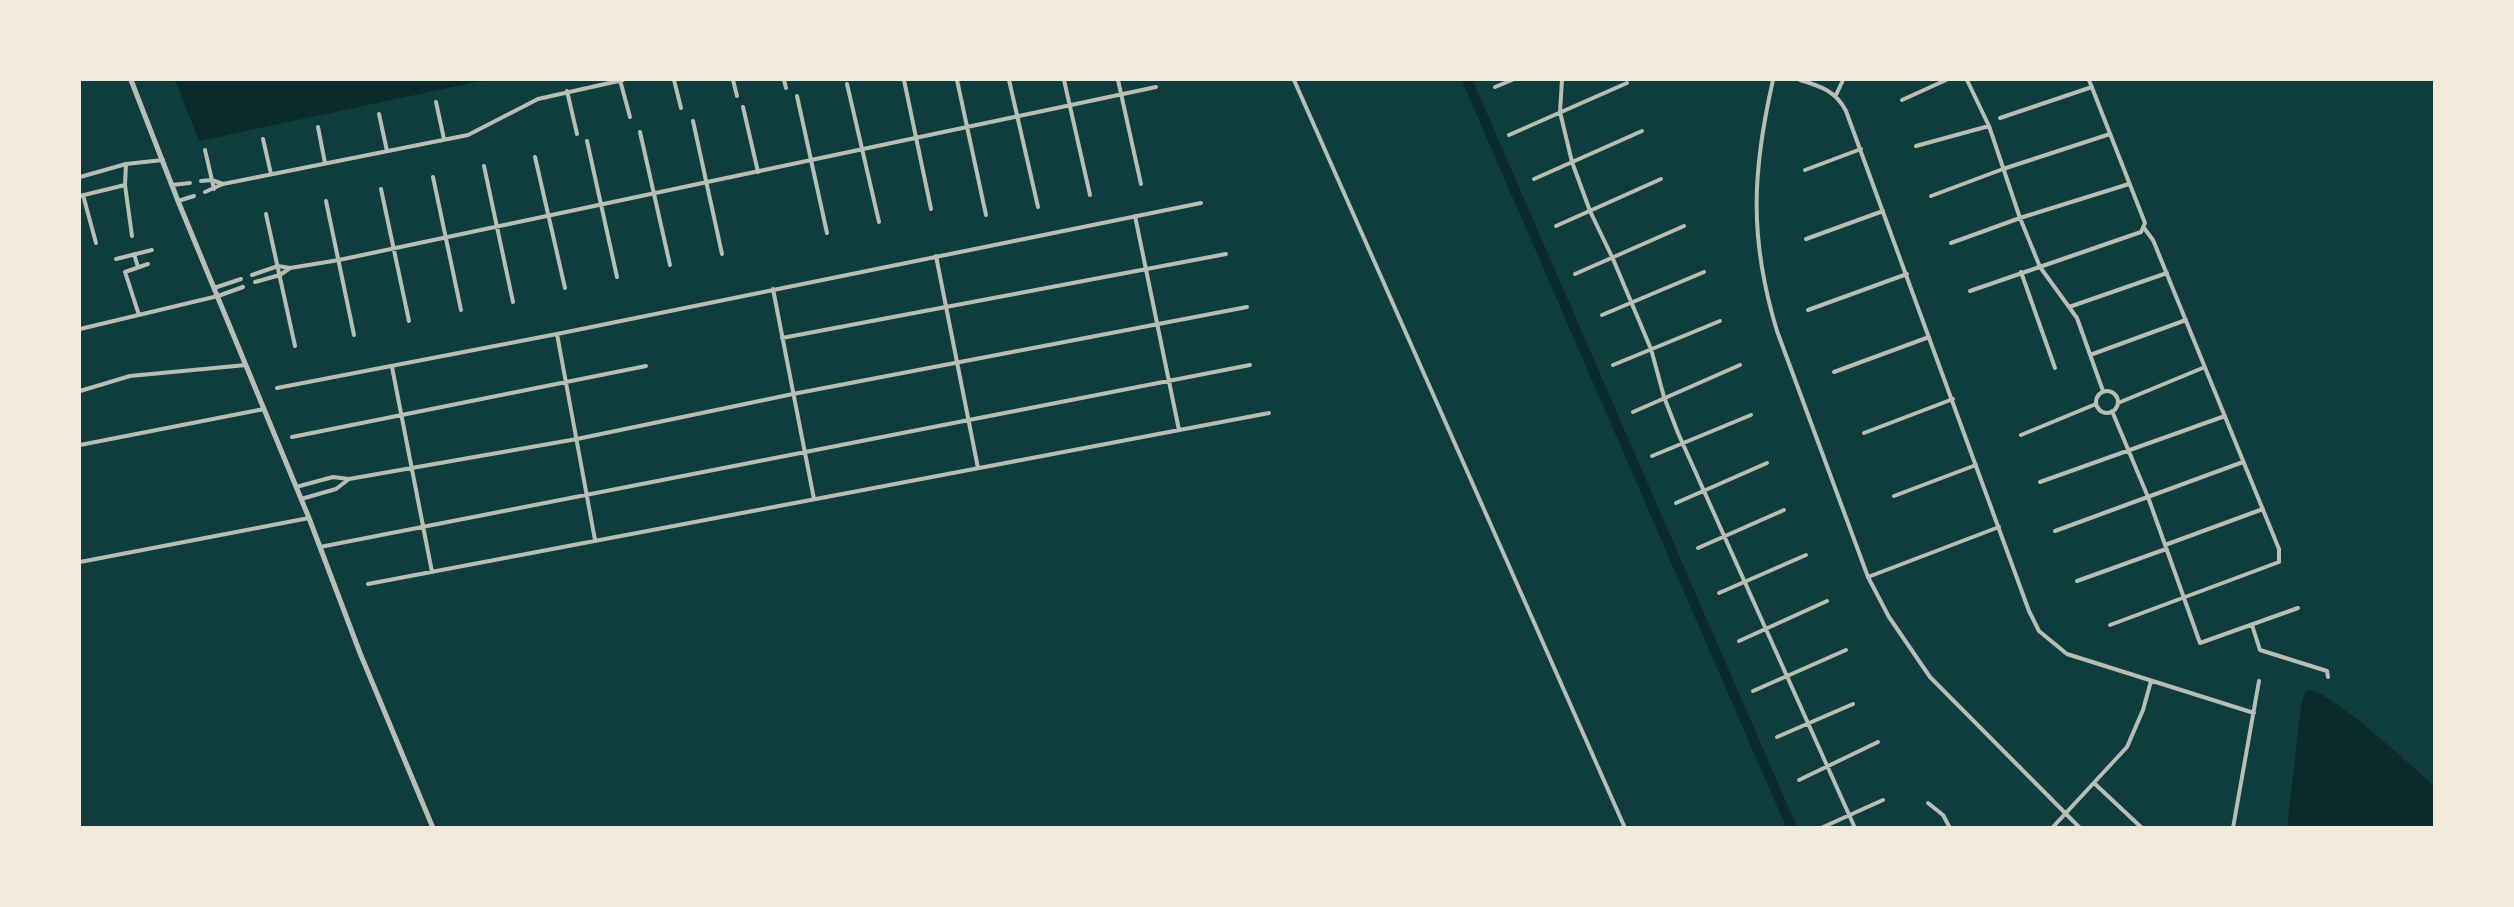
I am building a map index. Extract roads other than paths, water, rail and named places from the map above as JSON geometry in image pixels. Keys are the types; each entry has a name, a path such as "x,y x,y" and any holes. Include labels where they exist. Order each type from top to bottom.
{"street":[{"path":"131,80 178,201 309,518 360,653 433,828"},
{"path":"205,192 223,184 476,132 538,99 621,80 630,117"},
{"path":"674,80 681,108"},
{"path":"733,80 737,96"},
{"path":"784,80 786,87"},
{"path":"903,80 931,209"},
{"path":"957,80 986,215"},
{"path":"1009,80 1038,207"},
{"path":"1065,80 1090,195"},
{"path":"1118,80 1141,184"},
{"path":"1294,80 1626,828"},
{"path":"1495,87 1512,80"},
{"path":"1562,80 1560,112 1572,162 1590,211 1613,258 1651,349 1664,397 1683,443 1855,828"},
{"path":"1773,80 1763,125 1755,192 1759,256 1766,293 1777,331 1868,577 1889,616 1930,677 2079,828"},
{"path":"1800,80 1831,91 1846,111 2029,610 2039,631 2067,654 2254,712"},
{"path":"1836,95 1843,80"},
{"path":"1902,100 1946,80"},
{"path":"1967,80 1989,126 2020,218 2040,267 2077,318 2103,391"},
{"path":"1970,291 2140,232 2144,228 2145,223 2089,80"},
{"path":"1509,135 1627,83"},
{"path":"847,84 879,222"},
{"path":"252,275 278,266 290,268 394,249 1156,87"},
{"path":"2000,118 2092,87"},
{"path":"567,91 577,134"},
{"path":"797,96 828,232"},
{"path":"436,102 444,139"},
{"path":"743,107 758,172"},
{"path":"379,114 387,151"},
{"path":"693,121 722,254"},
{"path":"1916,146 1989,126"},
{"path":"318,127 325,163"},
{"path":"1534,179 1642,131"},
{"path":"640,132 670,265"},
{"path":"1931,196 2003,169 2110,134"},
{"path":"263,139 271,174"},
{"path":"587,141 617,277"},
{"path":"1805,170 1861,149"},
{"path":"206,150 214,189"},
{"path":"536,156 565,288"},
{"path":"80,177 126,164 163,160"},
{"path":"126,164 125,185 132,236"},
{"path":"484,166 513,302"},
{"path":"433,177 461,310"},
{"path":"1556,226 1661,179"},
{"path":"201,182 212,180 223,184"},
{"path":"172,185 190,183"},
{"path":"1952,243 2020,218 2129,184"},
{"path":"96,243 81,195 125,185"},
{"path":"381,189 409,321"},
{"path":"178,201 194,196"},
{"path":"326,201 354,335"},
{"path":"277,388 557,334 1201,203"},
{"path":"1806,239 1883,211"},
{"path":"266,214 295,346"},
{"path":"1135,216 1179,430"},
{"path":"1575,274 1684,226"},
{"path":"2110,625 2279,562 2279,549 2263,509 2167,273 2153,240 2144,228"},
{"path":"117,259 152,250"},
{"path":"135,254 138,267"},
{"path":"782,338 1226,254"},
{"path":"936,256 978,468"},
{"path":"139,315 125,273 148,264"},
{"path":"255,282 280,274 290,268"},
{"path":"1602,315 1704,272"},
{"path":"2021,272 2055,368"},
{"path":"2069,307 2167,273"},
{"path":"1808,310 1906,274"},
{"path":"214,288 241,279"},
{"path":"80,328 218,296 243,287"},
{"path":"772,289 814,499"},
{"path":"296,486 327,478 350,479 413,470 577,440 794,394 1247,307"},
{"path":"2090,355 2186,320"},
{"path":"1613,365 1720,321"},
{"path":"557,334 595,540"},
{"path":"1834,372 1930,337"},
{"path":"80,391 130,376 152,376 246,365"},
{"path":"320,547 586,493 1250,365"},
{"path":"1633,412 1740,365"},
{"path":"292,437 646,366"},
{"path":"392,367 432,572"},
{"path":"2118,403 2117,395 2110,391 2103,391 2097,397 2096,404 2108,413 2118,403 2205,367"},
{"path":"1864,433 1953,399"},
{"path":"2021,435 2096,404"},
{"path":"80,445 264,409"},
{"path":"2112,411 2148,497 2200,643 2298,608"},
{"path":"368,584 1269,413"},
{"path":"1652,456 1751,415"},
{"path":"2040,482 2225,416"},
{"path":"2055,531 2244,462"},
{"path":"1676,503 1767,463"},
{"path":"1894,496 1976,465"},
{"path":"301,499 336,489 350,479"},
{"path":"2077,581 2263,509"},
{"path":"1698,548 1784,510"},
{"path":"80,562 309,518"},
{"path":"1868,577 1999,527"},
{"path":"1719,593 1806,555"},
{"path":"1739,641 1827,601"},
{"path":"2252,625 2260,650 2327,671 2328,677"},
{"path":"1754,691 1846,650"},
{"path":"2052,828 2127,747 2143,710 2151,681"},
{"path":"2233,828 2259,681"},
{"path":"1777,737 1853,704"},
{"path":"1799,780 1878,742"},
{"path":"2094,783 2142,828"},
{"path":"1821,828 1883,800"},
{"path":"1928,803 1942,815 1950,828"}],"water":[{"path":"175,80 485,80 199,141"},
{"path":"2308,690 2319,693 2352,715 2434,786 2434,827 2287,827 2301,706 2304,693"}],"waterway":[{"path":"1467,80 1792,828"}]}
